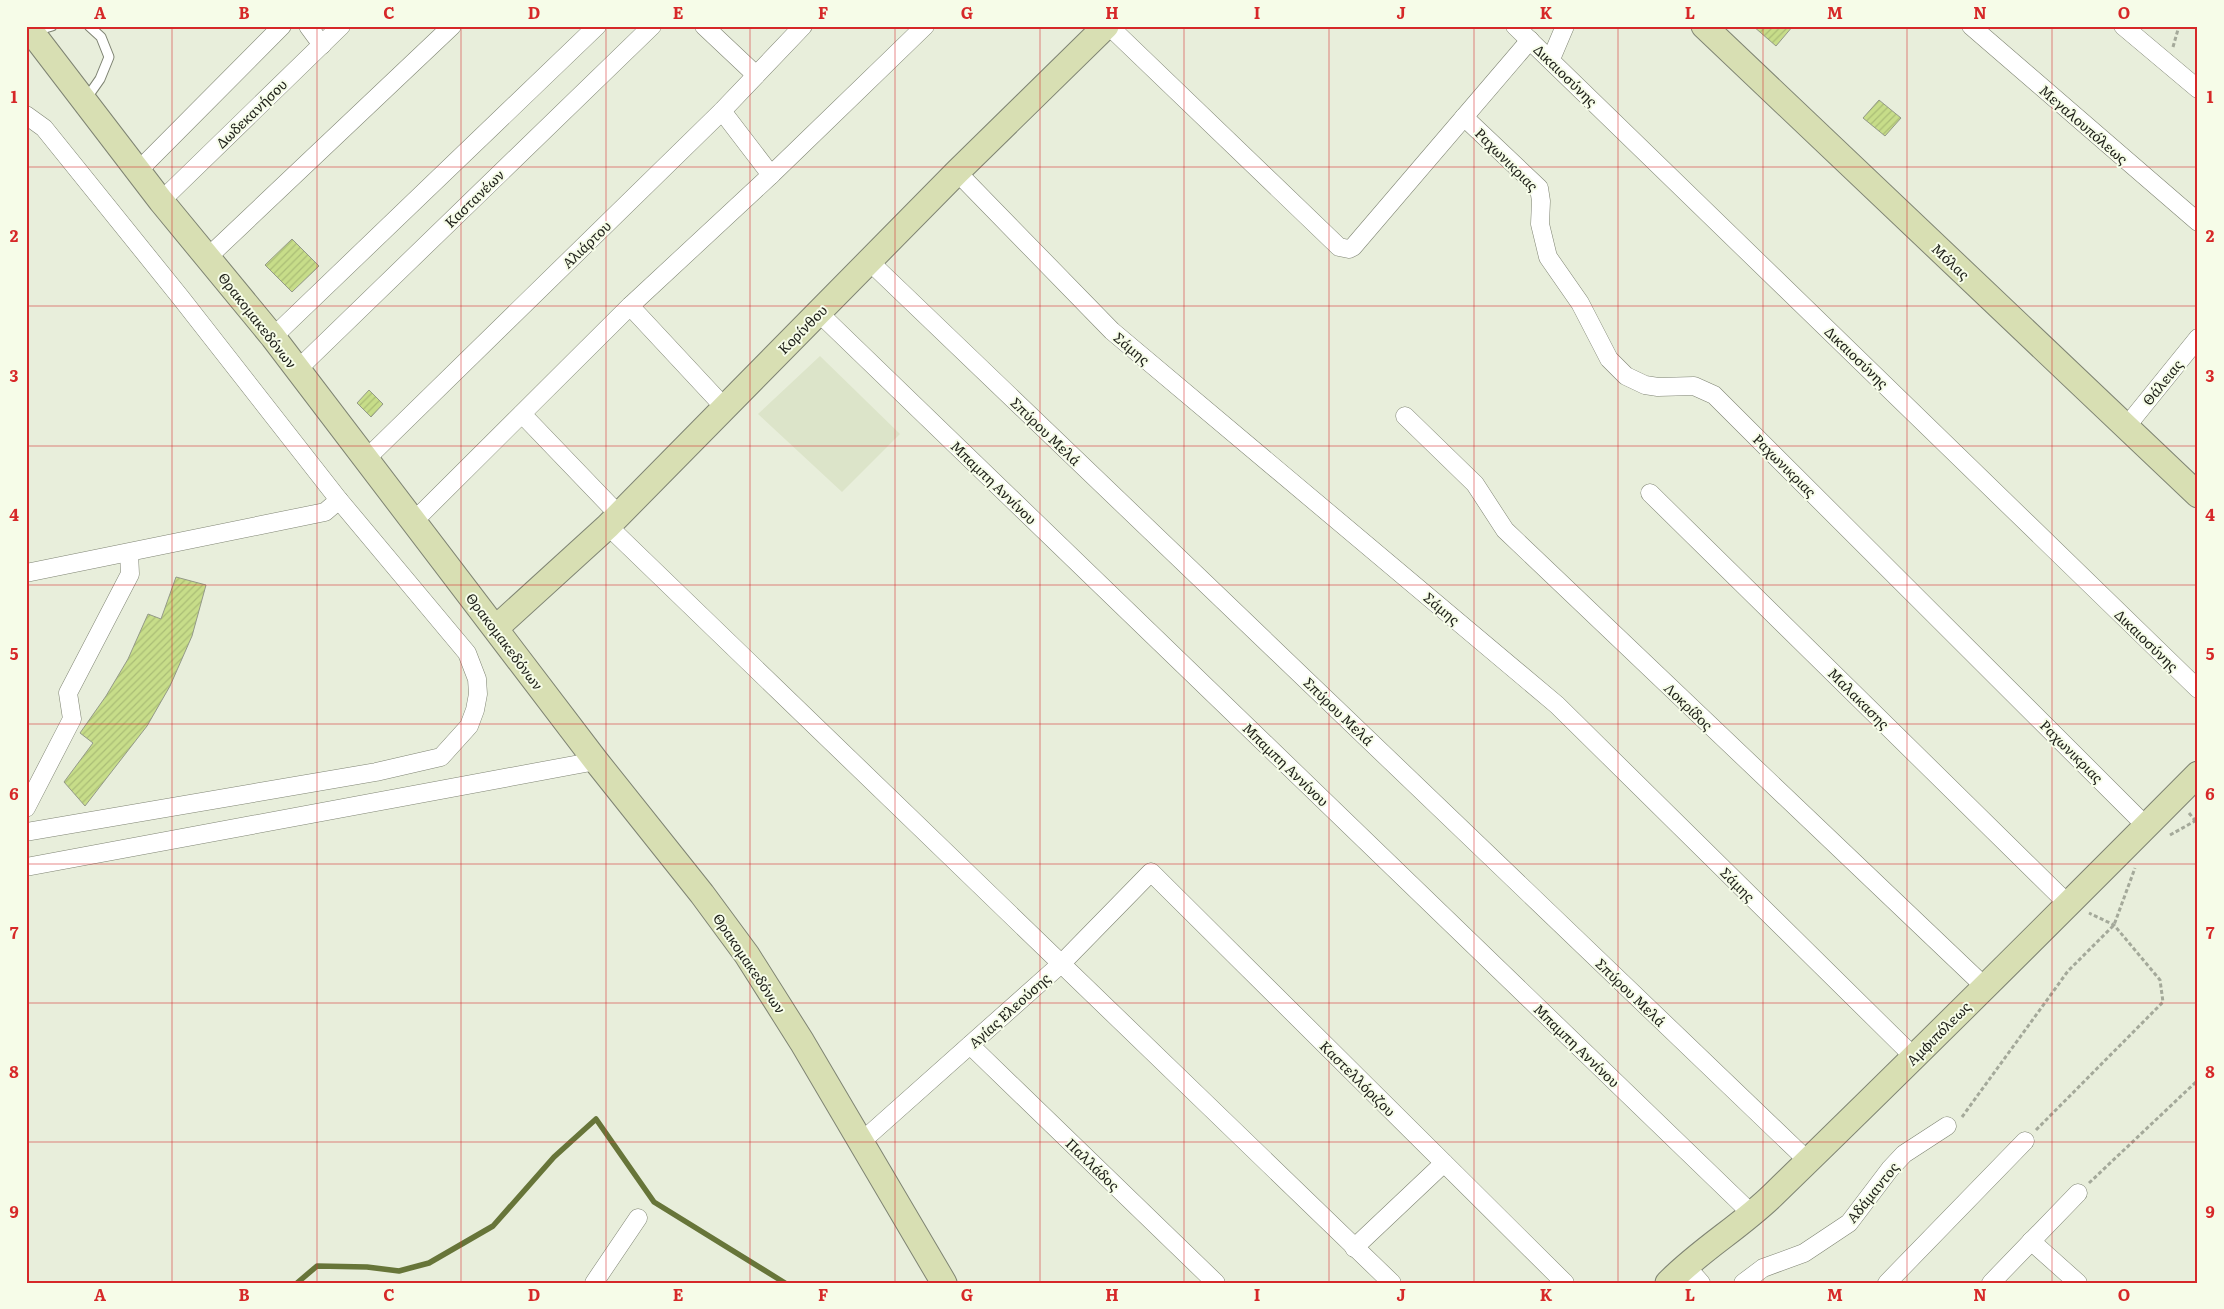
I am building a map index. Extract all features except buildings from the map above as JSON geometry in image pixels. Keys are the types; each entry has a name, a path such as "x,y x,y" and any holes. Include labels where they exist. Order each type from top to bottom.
{"street":[{"path":"138,171 282,26"},
{"path":"308,26 322,45"},
{"name":"Δωδεκανήσου","path":"161,200 341,26"},
{"path":"208,257 452,26"},
{"path":"273,337 597,26"},
{"name":"Καστανέων","path":"297,370 652,26"},
{"path":"704,26 756,75"},
{"name":"Αλιάρτου","path":"366,459 722,111 803,26"},
{"path":"414,521 630,306 771,175 925,26"},
{"path":"1107,26 1342,248 1349,249 1530,40"},
{"name":"Κορίνθου","path":"496,628 613,521 957,172 1107,26"},
{"name":"Δικαιοσύνης","path":"1515,26 2198,689"},
{"path":"1551,59 1565,26"},
{"name":"Μόλας","path":"1704,26 2198,495"},
{"name":"Μεγαλουπόλεως","path":"1971,26 2198,222"},
{"path":"2123,26 2198,89"},
{"name":"Θρακομακεδόνων","path":"36,28 84,101 161,200 273,337 596,761 702,894 747,955 802,1042 944,1283"},
{"path":"722,111 771,175"},
{"path":"26,115 44,128 181,298 339,500 467,652 477,678 478,694 469,726 441,757 376,772 26,832"},
{"name":"Ραχωνικριας","path":"1464,117 1539,188 1541,201 1540,224 1548,257 1580,304 1601,347 1618,369 1626,376 1645,385 1658,387 1694,386 1714,394 2156,831"},
{"name":"Σάμης","path":"957,172 1112,332 1557,705 1914,1057"},
{"name":"Σπύρου Μελά","path":"869,261 1808,1161"},
{"path":"630,306 725,408"},
{"name":"Μπαμπη Αννίνου","path":"818,313 1753,1215"},
{"name":"Θάλειας","path":"2126,427 2198,338"},
{"path":"522,414 613,521 1062,963 1392,1283"},
{"name":"Λοκρίδος","path":"1405,416 1475,484 1505,530 1984,986"},
{"name":"Μαλακασης","path":"1650,492 2068,904"},
{"path":"26,573 325,512 339,500"},
{"path":"26,808 72,719 68,693 130,574 129,553"},
{"path":"26,867 596,761"},
{"name":"Αμφιπόλεως","path":"1668,1283 1693,1274 2068,904 2156,831 2198,774"},
{"name":"Αγίας Ελεούσης","path":"860,1142 1062,963 1151,872"},
{"name":"Καστελλόριζου","path":"1151,872 1565,1283"},
{"name":"Παλλάδος","path":"970,1045 1216,1283"},
{"name":"Αδάμαντος","path":"1743,1283 1763,1268 1804,1253 1850,1223 1890,1169 1904,1154 1947,1126"},
{"path":"1887,1283 2026,1141"},
{"path":"1354,1248 1444,1163"},
{"path":"1991,1283 2078,1193"},
{"path":"594,1283 638,1218"},
{"path":"2032,1241 2078,1283"}],"lane":[{"path":"84,101 100,79 109,57 102,37 88,26"}],"path":[{"path":"2156,831 2195,821"},
{"path":"1947,1126 1961,1118 2068,971 2114,925 2127,894 2135,867"},
{"path":"2026,1141 2163,1002 2160,980 2114,925 2068,904"},
{"path":"2078,1193 2198,1080"}],"shaded area":[{"path":"820,356 900,434 842,492 758,414"}],"waterway":[{"path":"297,1283 317,1266 367,1267 399,1271 429,1263 493,1226 554,1157 596,1119 654,1202 785,1283"}]}
